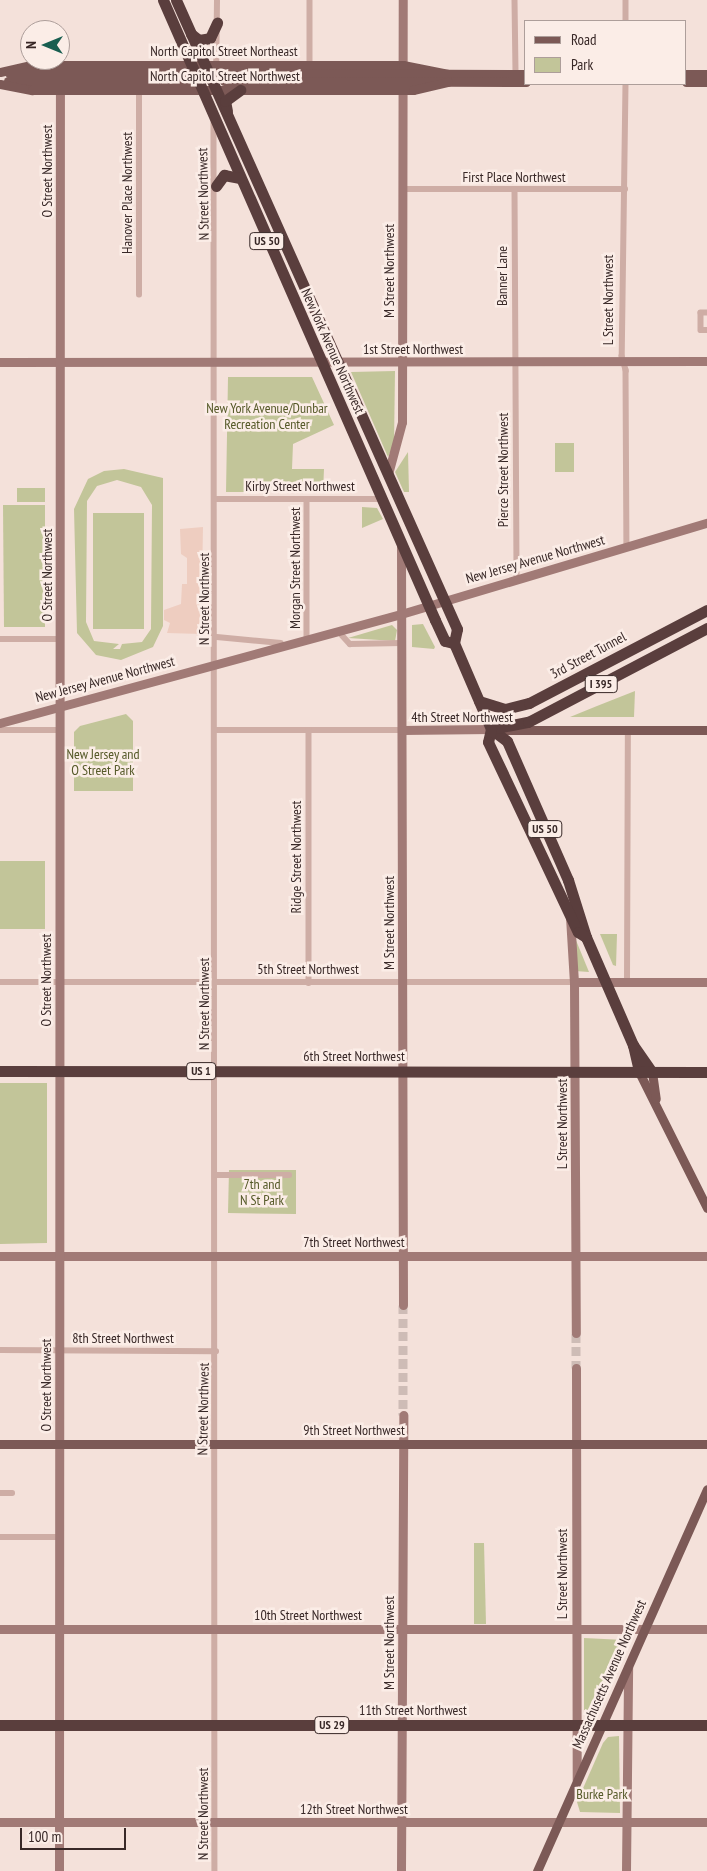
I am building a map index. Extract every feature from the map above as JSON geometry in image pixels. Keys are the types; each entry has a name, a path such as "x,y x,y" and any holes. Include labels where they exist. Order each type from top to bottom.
{"highway":[{"name":"US 50","path":"163,0 189,73"},
{"name":"US 50","path":"176,0 204,65"},
{"path":"191,34 199,40 210,38 217,22"},
{"name":"New York Avenue Northwest","path":"204,65 457,629 454,643 491,729 509,744 568,880 586,937 633,1045 639,1072"},
{"name":"New York Avenue Northwest","path":"189,73 202,90 239,178 384,498 444,641 454,643"},
{"path":"228,115 225,101 240,90"},
{"path":"216,186 224,175 239,178"},
{"name":"3rd Street Tunnel","path":"479,701 505,709 529,703 707,610"},
{"name":"I 395","path":"491,729 528,722 707,628"},
{"name":"New York Avenue Northwest","path":"491,729 488,742 570,914 586,937"},
{"name":"New York Avenue Northwest","path":"633,1045 652,1072"},
{"name":"6th Street Northwest","path":"0,1071 707,1072"},
{"name":"11th Street Northwest","path":"0,1725 707,1725"}],"main road":[{"name":"North Capitol Street Northeast","path":"0,73 31,65 189,73 204,65 310,65 403,77"},
{"name":"North Capitol Street Northwest","path":"0,83 189,73"},
{"path":"687,74 707,74"},
{"path":"516,78 524,75"},
{"name":"North Capitol Street Northeast","path":"224,77 516,78"},
{"name":"North Capitol Street Northwest","path":"0,83 60,90 240,90 403,77 448,78"},
{"path":"516,78 524,81"},
{"path":"687,82 707,82"},
{"name":"4th Street Northwest","path":"491,729 707,730"},
{"name":"New York Avenue Northwest","path":"639,1072 647,1092 656,1098"},
{"name":"New York Avenue Northwest","path":"652,1072 656,1098 707,1208"},
{"name":"9th Street Northwest","path":"0,1444 707,1444"},
{"name":"Massachusetts Avenue Northwest","path":"537,1871 707,1489"}],"street":[{"path":"215,90 218,65 217,0"},
{"path":"310,0 310,65"},
{"name":"M Street Northwest","path":"388,474 400,439 403,363 403,0"},
{"path":"515,0 516,78"},
{"path":"626,0 626,20"},
{"name":"L Street Northwest","path":"626,85 624,363 627,546"},
{"name":"O Street Northwest","path":"59,1871 60,90"},
{"name":"Hanover Place Northwest","path":"139,90 139,295"},
{"name":"N Street Northwest","path":"214,119 217,362 215,1871"},
{"name":"First Place Northwest","path":"403,189 624,190"},
{"name":"Banner Lane","path":"514,363 515,189"},
{"path":"707,313 701,313 701,330 707,330"},
{"name":"1st Street Northwest","path":"0,362 624,363 707,361"},
{"name":"Pierce Street Northwest","path":"514,363 517,578"},
{"name":"Kirby Street Northwest","path":"217,499 384,498"},
{"name":"Morgan Street Northwest","path":"307,499 308,637"},
{"name":"New Jersey Avenue Northwest","path":"0,723 217,663 224,656 241,656 281,643 401,614 444,599 707,523"},
{"name":"M Street Northwest","path":"401,542 403,1305"},
{"name":"New Jersey Avenue Northwest","path":"281,643 342,635 370,622"},
{"path":"342,635 350,644 401,643"},
{"path":"217,637 281,643"},
{"path":"0,639 60,639"},
{"name":"4th Street Northwest","path":"217,730 491,729"},
{"path":"0,730 60,730"},
{"name":"Ridge Street Northwest","path":"309,730 310,983"},
{"path":"627,982 628,731"},
{"name":"L Street Northwest","path":"570,914 574,982 576,1333"},
{"name":"5th Street Northwest","path":"0,982 707,982"},
{"path":"217,1175 289,1175"},
{"name":"7th Street Northwest","path":"0,1256 707,1256"},
{"name":"8th Street Northwest","path":"0,1350 216,1350"},
{"name":"L Street Northwest","path":"576,1368 577,1780"},
{"name":"M Street Northwest","path":"401,1871 403,1415"},
{"path":"0,1493 12,1494"},
{"path":"0,1536 59,1537"},
{"name":"10th Street Northwest","path":"0,1629 707,1629"},
{"path":"626,1871 628,1667"},
{"name":"12th Street Northwest","path":"0,1822 707,1822"}],"green space":[{"path":"395,371 394,444 388,457 351,372"},
{"name":"New York Avenue/Dunbar Recreation Center","path":"228,377 312,377 334,425 293,444 292,469 324,469 323,492 226,492"},
{"path":"555,443 574,443 574,472 555,472"},
{"path":"408,452 409,492 404,492 395,472"},
{"path":"124,469 163,478 163,626 153,647 121,660 96,655 77,633 74,509 88,479 104,471","holes":["117,480 141,487 152,505 151,629 142,642 122,644 120,649 113,649 119,644 94,641 86,622 87,501 97,486"]},
{"path":"17,488 45,488 45,502 17,502"},
{"path":"3,505 45,505 45,627 4,627"},
{"path":"362,507 377,508 383,519 362,528"},
{"path":"93,513 144,513 144,629 93,629"},
{"path":"423,624 435,647 434,649 412,647 412,625"},
{"path":"392,625 397,630 395,641 348,638"},
{"path":"635,691 634,717 570,717 597,706"},
{"name":"New Jersey and O Street Park","path":"126,714 133,721 133,791 74,791 74,732 80,726"},
{"path":"0,861 45,861 45,929 0,929"},
{"path":"573,933 589,972 575,971"},
{"path":"600,934 617,934 616,966 613,965"},
{"path":"0,1083 47,1083 47,1243 0,1244"},
{"name":"7th and N St Park","path":"229,1170 296,1170 296,1214 228,1213"},
{"path":"474,1543 484,1543 486,1624 474,1624"},
{"path":"584,1638 624,1640 594,1710 584,1710"},
{"name":"Burke Park","path":"619,1736 620,1813 580,1812 577,1802 603,1743 608,1737"}],"shaded area":[{"path":"203,527 201,634 167,633 170,623 164,620 164,610 181,604 182,584 187,584 187,558 181,554 180,529"}],"tunnel":[{"path":"403,1305 403,1415"},
{"path":"576,1333 576,1368"}]}
